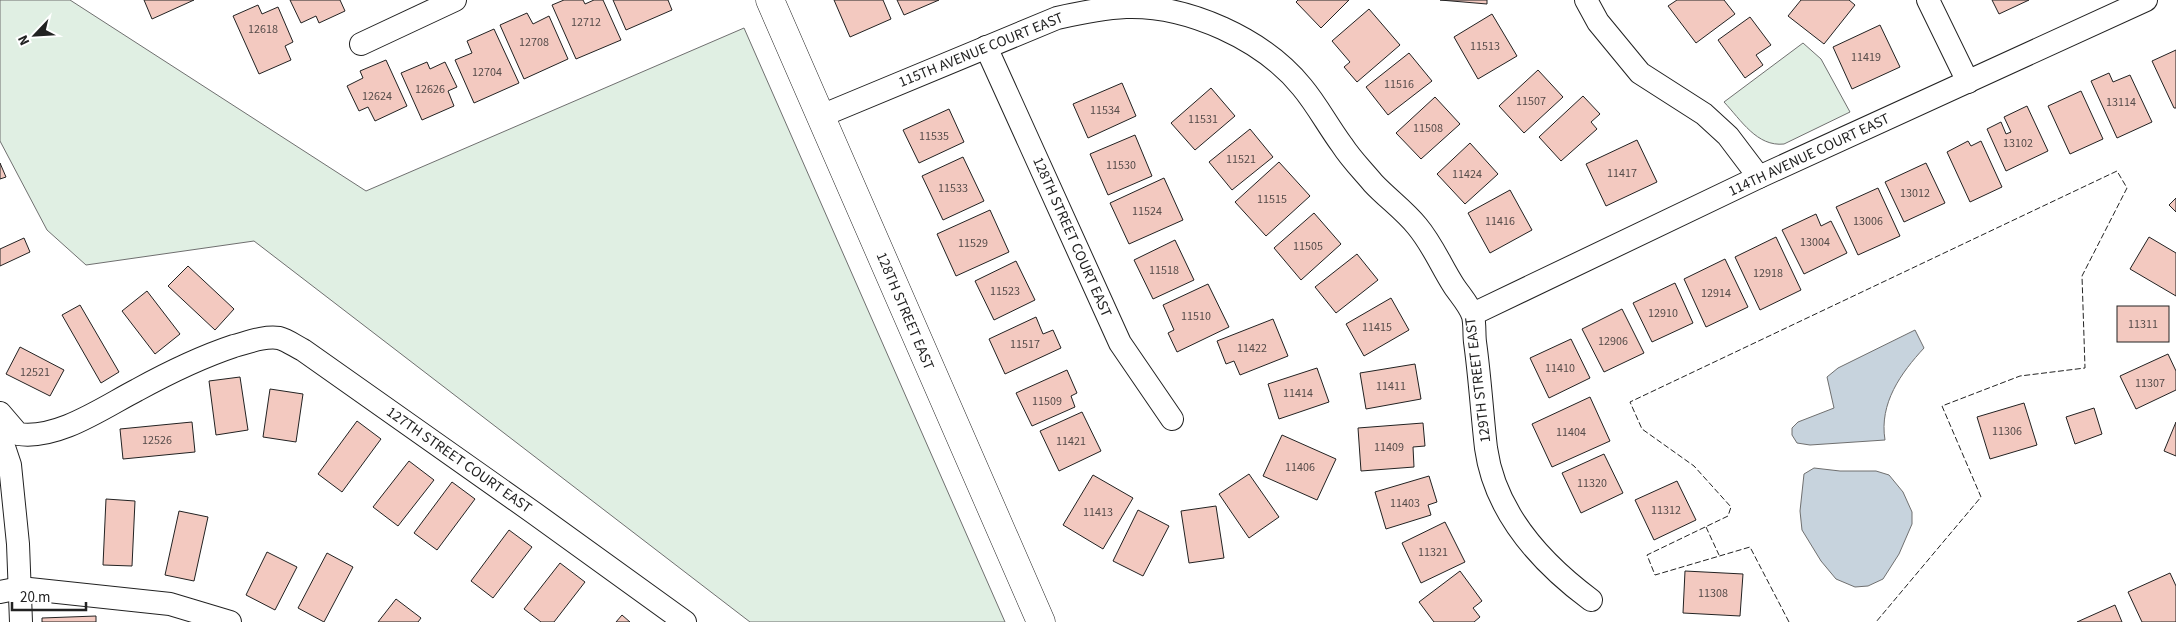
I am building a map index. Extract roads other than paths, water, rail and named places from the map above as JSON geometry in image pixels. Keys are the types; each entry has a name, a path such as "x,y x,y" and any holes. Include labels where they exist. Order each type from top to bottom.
{"street":[{"name":"128TH STREET EAST","path":"770,0 1040,622"},
{"path":"1586,0 1598,22 1640,73 1704,114 1728,136 1759,178"},
{"path":"1928,0 1968,82"},
{"name":"114TH AVENUE COURT EAST","path":"1473,314 1759,178 2146,0"},
{"path":"361,44 444,2"},
{"name":"115TH AVENUE COURT EAST","path":"821,116 1056,18 1104,9 1127,7 1151,9 1206,21"},
{"name":"129TH STREET EAST","path":"1206,21 1251,42 1268,53 1301,86 1342,146 1376,186 1418,227 1436,252 1452,284 1473,314 1486,448 1491,472 1510,517 1534,550 1570,585 1591,600"},
{"name":"128TH STREET COURT EAST","path":"986,47 1120,343 1172,419"},
{"name":"127TH STREET COURT EAST","path":"0,413 18,434 30,436 44,434 91,416 138,389 221,351 260,338 278,338 303,350 685,622"},
{"path":"0,435 10,465 18,544 10,590 21,622"},
{"path":"10,590 170,604 230,622"}]}
